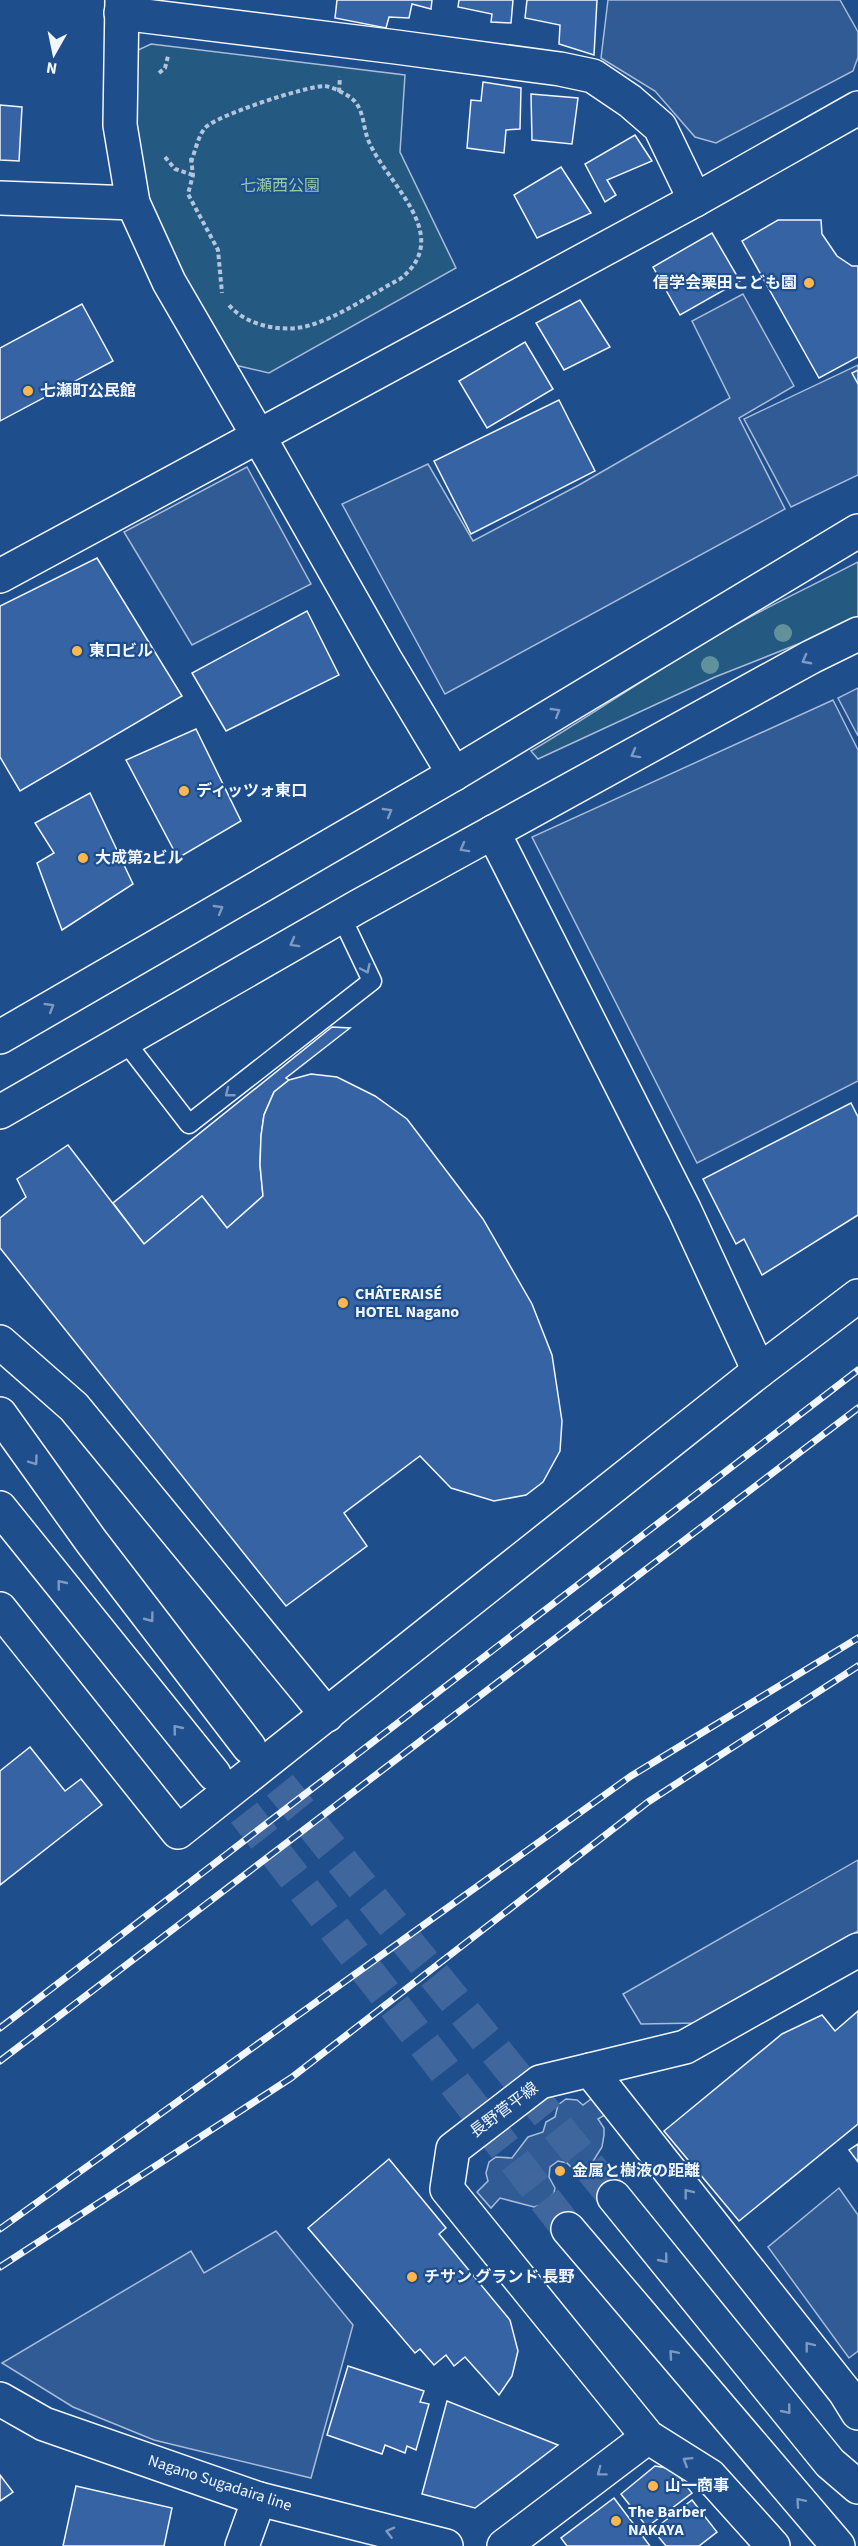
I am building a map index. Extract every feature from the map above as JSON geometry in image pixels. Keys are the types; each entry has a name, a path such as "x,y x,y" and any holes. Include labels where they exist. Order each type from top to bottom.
{"street":[{"path":"454,774 385,659 169,282 133,203 120,125 121,7 173,20 396,46 560,69 593,76 630,101 660,127 695,200"},
{"path":"0,576 695,200 858,108"},
{"path":"0,198 133,203"},
{"path":"0,1037 454,774 858,531"},
{"path":"0,1112 341,916 811,657 858,634"},
{"path":"493,832 664,1167 759,1371"},
{"path":"0,1609 178,1832 759,1371 858,1296"},
{"path":"0,1342 74,1407 327,1715"},
{"path":"0,1414 91,1541 249,1747"},
{"path":"0,1508 214,1774"},
{"name":"長野菅平線","path":"648,2437 447,2189 453,2149 540,2082 685,2047 857,1953"},
{"path":"590,2070 854,2395"},
{"path":"614,2197 830,2463 858,2487"},
{"path":"568,2229 838,2546"},
{"name":"Nagano Sugadaira line","path":"0,2399 44,2424 259,2499 446,2546"},
{"path":"504,2546 648,2437 710,2476 773,2546"},
{"path":"242,2546 259,2499"}],"lane":[{"path":"124,1040 189,1124 372,981 341,916"}],"path":[{"path":"155,78 165,68 173,20"},
{"path":"224,296 221,290 218,250 188,194 193,175 191,160 205,128 223,117 294,92 326,86 348,96 359,105 369,142 418,220 422,249 413,269 400,279 313,325 286,327 249,321 236,314 227,302"},
{"path":"159,150 175,169 193,175"}],"green space":[{"name":"七瀬西公園","path":"151,44 405,75 400,152 456,268 269,373 235,365 196,303 134,164 136,51"},
{"path":"858,562 858,617 831,631 715,677 538,759 531,751 719,634"}],"shaded area":[{"path":"608,0 840,0 858,32 858,57 853,71 716,143 695,137 655,91 601,58"},
{"path":"743,294 794,386 739,418 785,509 445,694 342,504 428,464 473,541 579,485 730,398 692,321"},
{"path":"858,365 858,475 791,507 744,419"},
{"path":"247,467 311,584 192,645 124,532"},
{"path":"858,688 858,736 838,698"},
{"path":"833,700 858,750 858,1081 697,1163 532,837"},
{"path":"858,1860 858,1931 698,2023 641,2024 623,1994"},
{"path":"595,2096 608,2113 598,2119 604,2128 604,2135 602,2147 592,2163 583,2170 573,2169 567,2163 558,2161 550,2167 549,2177 555,2188 554,2193 543,2204 534,2207 500,2198 491,2208 477,2192 488,2181 486,2173 489,2162 496,2157 512,2158 528,2137 543,2132 546,2122 555,2117 558,2105 566,2099 577,2100 583,2105"},
{"path":"839,2188 858,2215 858,2351 849,2358 768,2247"},
{"path":"276,2231 353,2325 311,2478 154,2440 73,2407 2,2363 191,2251 204,2273"}],"building":[{"path":"337,0 432,0 431,9 412,4 409,18 389,17 386,28 335,18"},
{"path":"459,0 513,0 511,23 491,22 492,14 458,7"},
{"path":"527,0 597,0 594,55 559,44 560,25 525,18"},
{"path":"483,82 521,88 520,129 506,130 504,153 467,148 471,100 481,101"},
{"path":"531,94 578,98 572,144 532,140"},
{"path":"0,105 22,107 19,161 0,160"},
{"path":"635,135 652,161 607,180 616,195 605,202 585,164"},
{"path":"561,167 591,213 537,238 514,195"},
{"path":"778,220 821,220 822,234 837,256 852,266 858,266 858,357 819,378 742,241"},
{"path":"712,233 740,281 680,315 653,267"},
{"path":"580,300 610,347 564,370 536,323"},
{"name":"七瀬町公民館","path":"82,304 113,361 0,421 0,348"},
{"path":"525,342 553,389 487,428 459,381"},
{"path":"858,370 858,384 852,373"},
{"path":"559,400 595,471 471,534 434,461"},
{"name":"東口ビル","path":"97,558 182,696 20,791 0,757 0,606"},
{"path":"307,611 339,675 226,731 192,673"},
{"name":"ディッツォ東口","path":"196,729 241,821 178,858 126,760"},
{"name":"大成第2ビル","path":"90,793 133,884 62,930 37,863 54,853 35,823"},
{"path":"332,1027 350,1028 286,1078 289,1080 274,1092 264,1115 260,1165 263,1196 227,1228 202,1196 144,1244 113,1203"},
{"path":"311,1074 337,1077 375,1096 407,1119 483,1219 532,1304 552,1355 562,1421 560,1451 543,1482 526,1495 494,1501 451,1488 420,1456 344,1513 367,1546 286,1606 0,1248 0,1218 26,1197 17,1179 68,1145 144,1244 202,1196 227,1228 263,1196 260,1165 261,1136 264,1115 274,1092 289,1080"},
{"path":"851,1103 858,1117 858,1215 762,1275 744,1239 736,1244 703,1179"},
{"path":"30,1747 65,1791 81,1779 102,1805 0,1885 0,1771"},
{"path":"858,2011 858,2124 739,2221 664,2131 782,2034 822,2015 835,2031"},
{"path":"858,2144 858,2162 849,2150"},
{"name":"チサン グランド 長野","path":"389,2159 446,2228 439,2234 510,2320 518,2351 512,2376 499,2395 465,2357 454,2366 446,2355 434,2365 420,2349 415,2353 308,2228"},
{"path":"348,2366 424,2391 420,2402 429,2404 416,2450 407,2446 405,2453 385,2445 382,2454 327,2435"},
{"path":"447,2401 558,2445 475,2508 422,2494"},
{"path":"655,2466 673,2469 692,2493 647,2527 621,2494"},
{"path":"0,2475 13,2492 0,2501"},
{"path":"76,2486 172,2508 164,2546 63,2546"},
{"path":"614,2498 650,2546 567,2546 561,2538"},
{"path":"692,2500 717,2532 699,2546 666,2546 653,2530"}],"tunnel":[{"path":"249,1747 614,2197"},
{"path":"214,1774 568,2229"}],"railway":[{"path":"0,2028 858,1370"},
{"path":"0,2061 858,1408"},
{"path":"0,2229 631,1776 858,1638"},
{"path":"0,2267 291,2078 648,1802 858,1666"}],"place":[{"name":"信学会栗田こども園","path":"809,283"},
{"name":"七瀬町公民館","path":"28,391"},
{"name":"東口ビル","path":"77,651"},
{"name":"ディッツォ東口","path":"184,791"},
{"name":"大成第2ビル","path":"83,858"},
{"name":"CHÂTERAISÉ HOTEL Nagano","path":"343,1303"},
{"name":"金属と樹液の距離","path":"560,2171"},
{"name":"チサン グランド 長野","path":"412,2277"},
{"name":"山一商事","path":"653,2486"},
{"name":"The Barber NAKAYA","path":"616,2521"}]}
